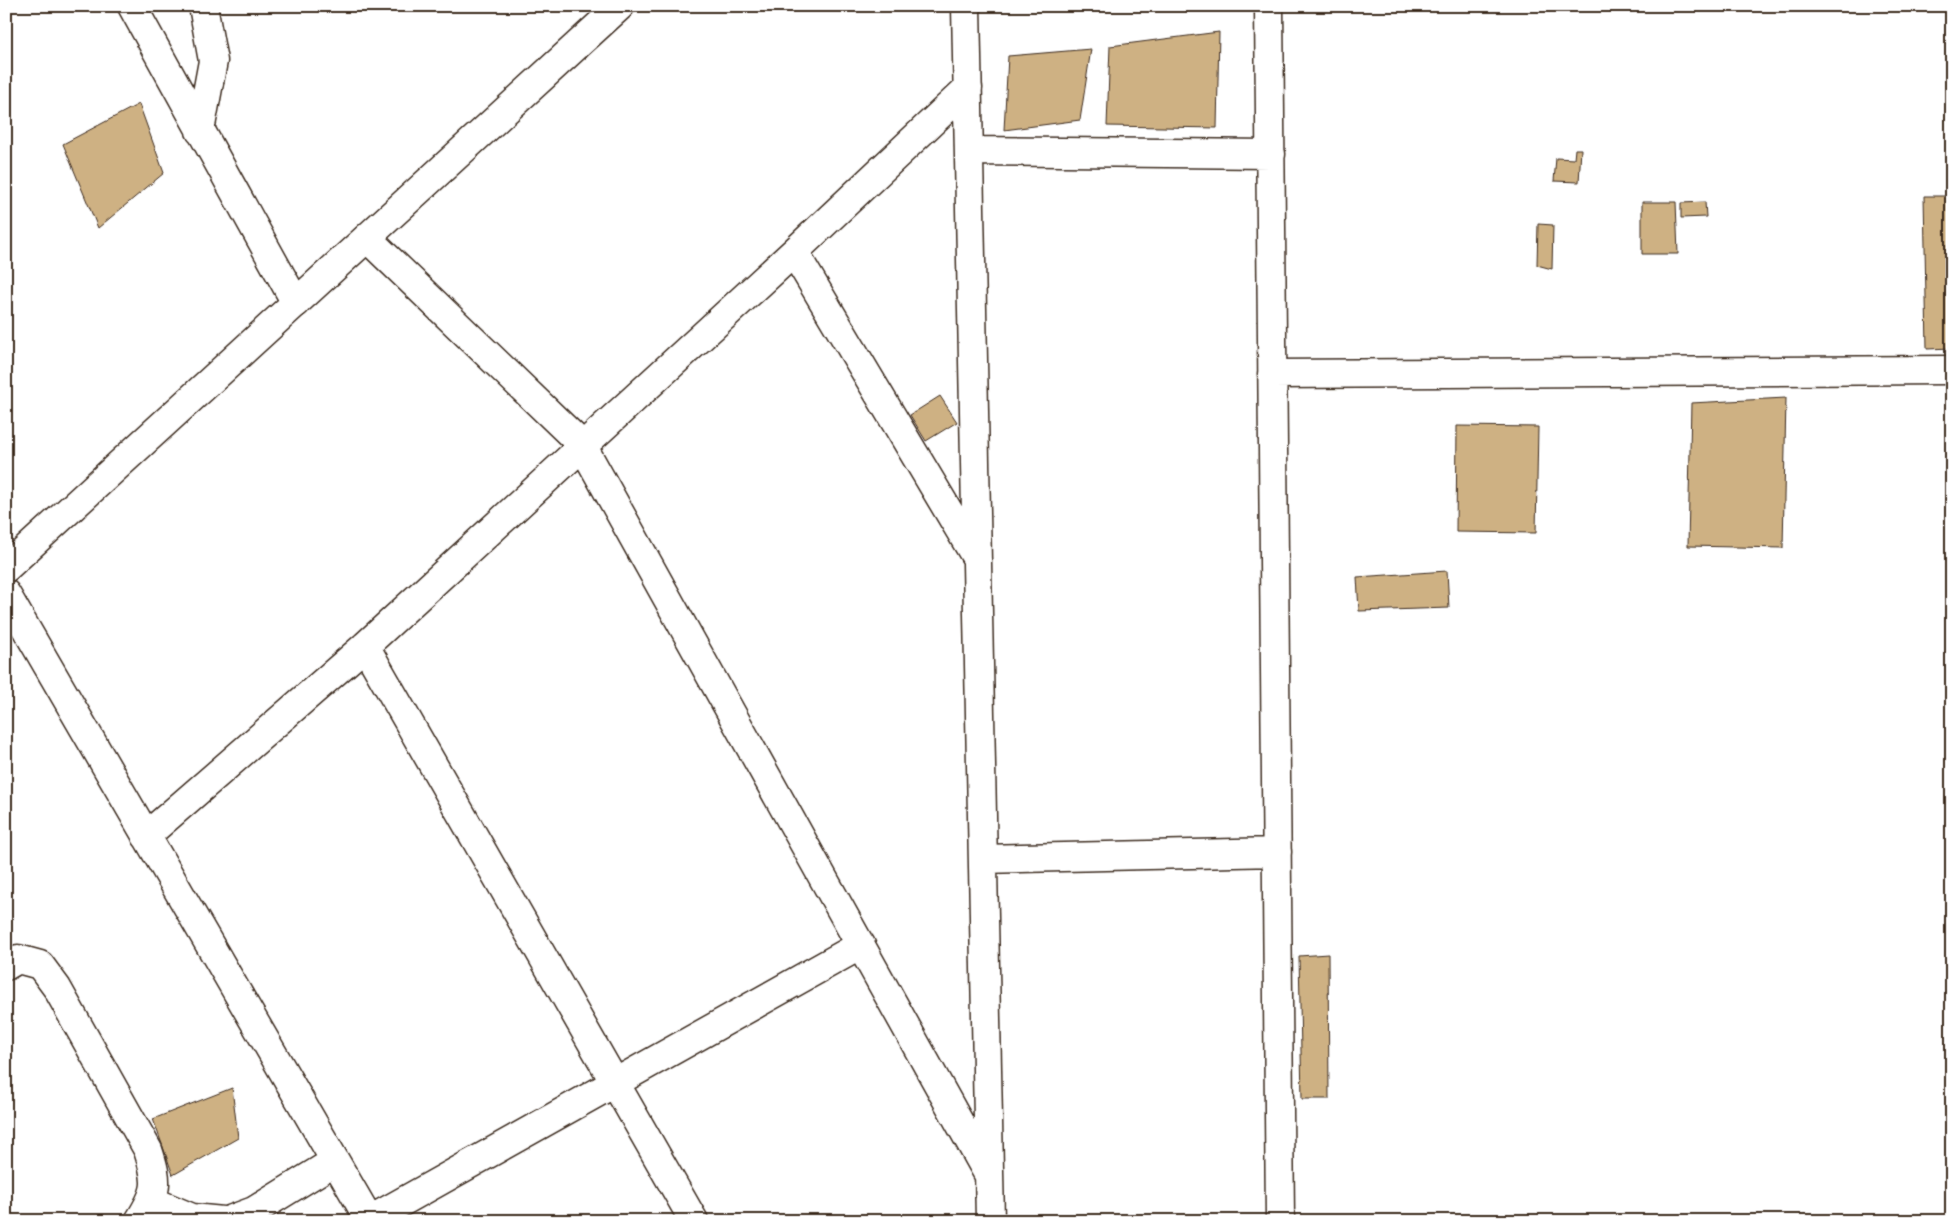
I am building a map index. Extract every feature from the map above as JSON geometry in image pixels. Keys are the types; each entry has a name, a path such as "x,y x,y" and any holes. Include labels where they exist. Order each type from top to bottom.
{"street":[{"path":"132,6 296,303"},
{"path":"200,131 213,61 204,6"},
{"path":"6,568 620,6"},
{"path":"966,6 990,1221"},
{"path":"1269,6 1280,1221"},
{"path":"146,836 366,646 582,445 794,252 968,88"},
{"path":"969,151 1271,154"},
{"path":"367,238 582,445 990,1177"},
{"path":"794,252 978,561"},
{"path":"1272,374 1952,370"},
{"path":"6,594 370,1220 861,945"},
{"path":"366,646 694,1221"},
{"path":"983,859 1276,852"},
{"path":"6,966 18,959 40,965 57,988 148,1150 156,1176 145,1211 223,1221"},
{"path":"227,1221 254,1211 335,1161"}],"building":[{"path":"1219,32 1217,128 1107,126 1110,46"},
{"path":"1091,49 1080,120 1004,130 1008,56"},
{"path":"139,104 164,173 98,228 63,144"},
{"path":"1575,149 1581,149 1579,182 1554,181 1556,158 1574,159"},
{"path":"1924,196 1952,196 1952,348 1927,349"},
{"path":"1642,202 1676,202 1678,254 1642,254"},
{"path":"1705,202 1706,217 1681,218 1681,203"},
{"path":"1538,224 1553,225 1552,269 1537,265"},
{"path":"940,396 957,422 926,441 910,415"},
{"path":"1786,398 1783,548 1688,546 1691,403"},
{"path":"1457,426 1538,427 1536,533 1456,532"},
{"path":"1447,571 1449,608 1359,611 1357,577"},
{"path":"1328,954 1329,1099 1302,1099 1299,956"},
{"path":"232,1088 238,1138 173,1175 153,1119"}]}
